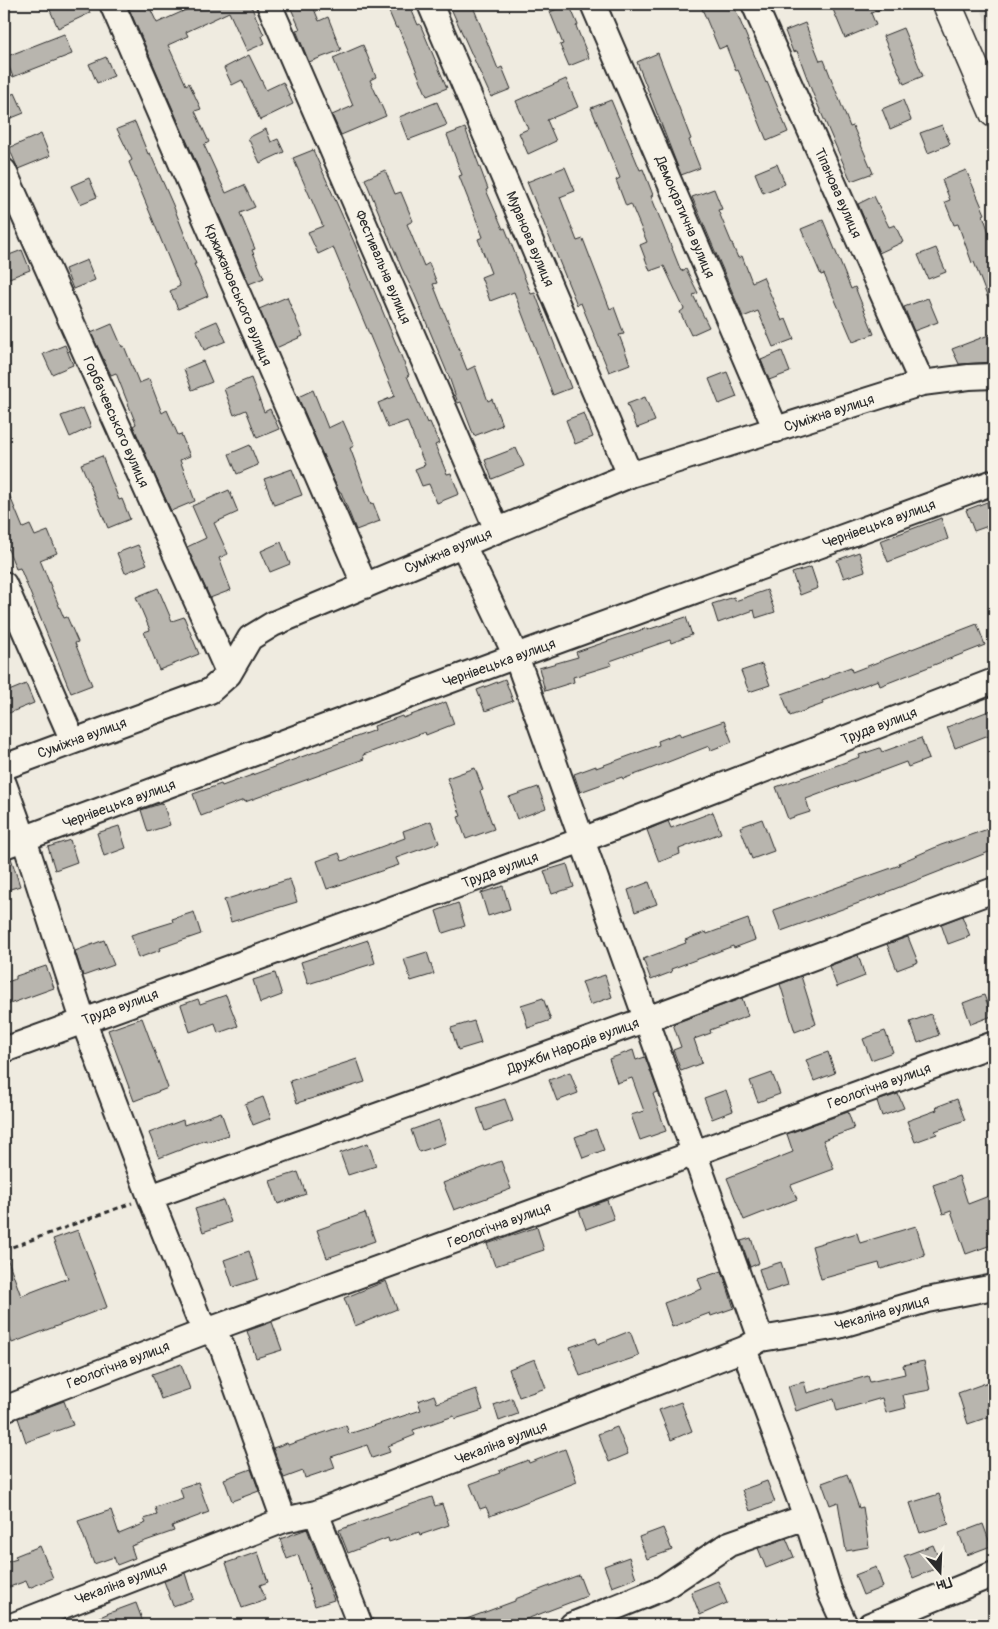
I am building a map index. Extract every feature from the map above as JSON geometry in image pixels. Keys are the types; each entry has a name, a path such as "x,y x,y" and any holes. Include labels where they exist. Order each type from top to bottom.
{"main road":[{"path":"947,4 994,113"}],"street":[{"name":"Кржижановського вулиця","path":"112,4 365,586"},
{"name":"Фестивальна вулиця","path":"270,4 497,530"},
{"name":"Муранова вулиця","path":"430,4 630,475"},
{"name":"Демократична вулиця","path":"593,4 776,430"},
{"name":"Тіпанова вулиця","path":"754,4 922,383"},
{"name":"Горбачевського вулиця","path":"4,171 229,674"},
{"name":"Суміжна вулиця","path":"4,767 210,691 229,674 250,638 273,624 630,475 922,383 994,376"},
{"name":"Чернівецька вулиця","path":"14,843 516,656 994,482"},
{"path":"463,545 516,656 647,1019 694,1155 829,1590 844,1625"},
{"path":"4,584 74,741"},
{"name":"Труда вулиця","path":"4,1050 582,840 994,682"},
{"path":"4,784 14,843 198,1317 222,1344 284,1520"},
{"name":"Дружби Народів вулиця","path":"150,1196 647,1019 994,890"},
{"name":"Геологічна вулиця","path":"4,1409 209,1330 694,1155 994,1044"},
{"name":"Чекаліна вулиця","path":"14,1625 284,1520 316,1513 752,1344 838,1326 926,1300 994,1287"},
{"path":"316,1513 360,1625"},
{"path":"572,1625 663,1588 729,1544 806,1517"},
{"path":"870,1625 994,1574"}],"path":[{"path":"4,1250 150,1196"}],"shaded area":[{"path":"979,4 994,4 994,44"}],"building":[{"path":"63,4 86,4 90,13 58,28 50,10"},
{"path":"127,4 148,4 157,23 199,4 250,4 264,35 262,36 265,43 247,51 229,12 186,32 188,36 168,45 186,85 189,83 201,109 195,111 209,142 204,145 226,193 244,185 255,207 240,213 255,249 252,250 264,278 249,284"},
{"path":"289,4 312,4 319,21 328,17 341,50 309,62 296,30 300,29"},
{"path":"394,4 409,4 418,25 420,24 447,88 427,96 398,27 396,28 387,7"},
{"path":"449,4 472,4 498,69 502,67 511,89 491,97"},
{"path":"569,4 589,58 569,66 560,45 563,44 550,12"},
{"path":"700,4 733,4 788,132 767,141 738,70 736,71 726,46 719,49"},
{"path":"840,4 893,4 871,13 876,25 845,38 832,7"},
{"path":"805,23 820,61 824,60 850,127 853,126 873,173 851,181 813,94 797,51 793,52 785,31"},
{"path":"903,28 923,76 904,84 883,36"},
{"path":"64,34 72,54 13,77 5,57"},
{"path":"363,45 376,77 370,80 386,116 341,135 332,115 353,106 333,58"},
{"path":"658,53 700,168 681,175 637,62"},
{"path":"249,55 266,90 283,82 293,104 260,120 242,80 232,85 224,68"},
{"path":"106,57 114,76 97,83 89,64"},
{"path":"566,79 578,107 547,120 556,141 528,154 519,133 528,129 516,101"},
{"path":"15,93 24,113 4,121 4,97"},
{"path":"611,100 640,170 643,169 653,195 651,196 681,271 686,269 698,293 693,295 709,327 691,335 680,312 684,309 664,266 650,271 640,245 647,242 631,204 626,206 616,180 620,178 591,108"},
{"path":"903,100 911,120 890,129 882,109"},
{"path":"437,102 447,125 408,140 399,117"},
{"path":"135,122 148,154 150,153 173,205 196,264 194,264 208,296 178,309 170,291 180,286 129,162 132,160 117,129"},
{"path":"942,125 950,144 928,153 920,133"},
{"path":"465,128 488,189 486,190 503,229 505,228 531,294 535,293 571,388 553,395 514,292 490,301 481,277 491,273 478,239 483,237 459,176 462,175 447,135"},
{"path":"266,129 271,142 278,139 284,152 260,163 248,138"},
{"path":"41,134 50,156 18,169 9,148"},
{"path":"313,150 354,242 427,423 430,422 439,443 435,445 447,474 451,473 459,494 437,503 429,484 422,486 415,469 425,465 407,421 388,428 378,403 395,396 333,247 318,254 308,232 323,226 293,158"},
{"path":"777,164 785,184 763,193 755,173"},
{"path":"565,167 575,191 560,197 577,241 583,239 610,309 614,307 624,334 619,335 630,364 609,372 581,303 577,305 527,182"},
{"path":"385,170 395,194 401,192 413,221 407,224 424,266 429,263 437,283 433,284 467,370 475,366 488,401 492,399 502,425 474,436 461,402 458,403 449,377 365,179"},
{"path":"966,170 985,214 983,215 994,247 994,312 974,262 972,263 958,224 954,225 945,202 950,200 942,180"},
{"path":"89,178 97,197 80,204 71,186"},
{"path":"714,189 722,209 718,210 738,258 742,256 752,282 763,277 782,321 786,319 794,339 773,347 758,311 743,317 692,197"},
{"path":"874,196 889,227 895,225 903,242 879,253 858,204"},
{"path":"823,220 851,289 855,287 874,334 853,342 824,274 821,275 801,229"},
{"path":"936,248 946,272 928,279 918,255"},
{"path":"22,250 30,270 4,280 4,257"},
{"path":"87,260 95,280 73,289 65,269"},
{"path":"287,297 303,336 276,348 259,309"},
{"path":"928,298 938,322 914,331 904,307"},
{"path":"217,321 226,341 204,350 196,330"},
{"path":"112,324 122,347 124,346 139,383 149,379 162,413 167,410 178,435 181,434 190,456 180,460 195,501 171,511 133,426 136,424 116,373 111,375 91,333"},
{"path":"994,333 994,362 959,364 952,349"},
{"path":"65,345 73,365 52,374 43,354"},
{"path":"782,351 790,372 769,380 761,360"},
{"path":"203,361 212,382 192,390 184,369"},
{"path":"727,372 737,397 719,404 709,379"},
{"path":"251,378 264,412 270,409 279,429 257,438 246,410 234,415 224,389"},
{"path":"313,390 328,428 343,421 354,446 350,448 371,504 373,503 380,521 356,530 298,397"},
{"path":"645,397 655,421 637,428 627,404"},
{"path":"83,408 91,427 70,437 61,416"},
{"path":"584,413 593,437 575,444 566,420"},
{"path":"250,445 258,465 237,474 229,454"},
{"path":"516,448 524,466 492,479 485,460"},
{"path":"102,456 119,500 122,499 130,519 108,528 81,464"},
{"path":"292,469 302,495 274,505 264,479"},
{"path":"4,482 23,528 30,525 35,536 48,531 57,553 40,560 64,618 67,617 78,642 75,643 92,685 71,693 20,568 16,569 4,539"},
{"path":"229,490 238,512 214,523 228,554 219,558 231,590 210,598 187,547 206,538 192,506"},
{"path":"987,502 994,524 974,531 966,510"},
{"path":"941,518 948,539 888,562 880,541"},
{"path":"281,542 290,564 270,572 261,551"},
{"path":"138,545 147,564 125,573 117,553"},
{"path":"859,552 865,571 844,578 837,560"},
{"path":"811,567 818,588 800,595 792,573"},
{"path":"158,588 172,621 184,617 199,654 159,670 144,632 150,630 136,597"},
{"path":"767,590 775,612 756,618 754,610 718,623 712,604 734,597 735,601"},
{"path":"686,617 692,635 671,643 670,640 610,661 612,665 573,677 574,682 545,691 539,668 578,657 576,652"},
{"path":"977,624 985,645 880,686 878,680 822,701 823,704 790,716 782,694 830,677 829,675 851,667 852,672"},
{"path":"762,664 770,685 749,692 741,671"},
{"path":"505,679 513,701 485,711 477,690"},
{"path":"26,684 34,703 4,715 4,693"},
{"path":"446,702 454,724 426,735 425,732 363,755 364,759 201,816 193,794 221,784 222,786 375,730 374,726 402,716 403,718"},
{"path":"994,709 994,733 955,748 947,727"},
{"path":"724,721 732,742 711,750 709,746 623,779 622,777 580,792 574,774 659,745 658,741 679,733 681,736"},
{"path":"921,738 929,759 908,767 906,762 806,799 810,812 788,819 776,787 860,757 859,755 880,748 882,752"},
{"path":"475,768 483,790 480,791 494,829 466,839 458,817 461,816 447,778"},
{"path":"538,787 546,808 517,819 509,797"},
{"path":"163,803 170,825 148,832 141,810"},
{"path":"713,812 721,833 679,849 680,854 659,862 647,830 668,821 671,828"},
{"path":"762,819 774,851 752,859 740,827"},
{"path":"431,821 439,843 396,858 399,865 327,889 317,861 339,853 342,861 405,838 403,831"},
{"path":"119,826 126,848 104,856 97,833"},
{"path":"994,827 994,850 887,893 781,931 773,910 900,865 899,863 941,845"},
{"path":"70,840 77,862 55,870 48,847"},
{"path":"11,858 20,886 4,891 4,859"},
{"path":"567,864 574,887 552,894 544,871"},
{"path":"290,879 297,902 231,922 224,900"},
{"path":"649,882 657,904 635,912 628,890"},
{"path":"503,886 510,909 488,916 481,893"},
{"path":"458,903 465,926 443,933 436,911"},
{"path":"194,912 201,934 160,948 161,950 138,958 131,935 173,922 172,919"},
{"path":"962,916 970,936 948,944 941,924"},
{"path":"748,919 755,940 734,948 733,946 671,969 672,972 651,980 643,959 686,943 685,940 706,932 707,934"},
{"path":"908,937 918,962 897,970 887,944"},
{"path":"104,940 114,965 83,976 75,951"},
{"path":"368,940 375,963 308,984 301,962"},
{"path":"427,952 434,974 411,981 404,959"},
{"path":"858,955 865,976 837,987 829,966"},
{"path":"46,966 54,988 4,1006 4,983 16,979 16,976"},
{"path":"275,973 282,995 260,1003 253,980"},
{"path":"605,975 612,997 590,1005 582,982"},
{"path":"801,976 816,1024 795,1032 780,984"},
{"path":"226,995 238,1026 218,1033 215,1023 190,1032 181,1005 198,999 200,1004"},
{"path":"984,995 992,1016 971,1024 963,1003"},
{"path":"543,998 551,1020 528,1028 521,1005"},
{"path":"742,998 748,1016 710,1030 711,1033 694,1039 702,1063 681,1071 673,1050 681,1047 673,1024"},
{"path":"931,1014 939,1035 918,1043 910,1022"},
{"path":"142,1018 168,1088 134,1101 108,1030"},
{"path":"474,1021 481,1043 458,1050 451,1028"},
{"path":"885,1031 893,1052 871,1060 863,1039"},
{"path":"633,1050 636,1060 645,1057 658,1092 653,1094 666,1131 640,1140 631,1115 644,1111 632,1078 617,1083 609,1059"},
{"path":"828,1052 835,1073 814,1081 806,1060"},
{"path":"357,1059 365,1082 297,1103 290,1081"},
{"path":"570,1072 578,1093 557,1101 549,1080"},
{"path":"772,1073 780,1094 758,1102 750,1081"},
{"path":"726,1090 733,1111 712,1119 704,1098"},
{"path":"898,1094 904,1108 882,1116 877,1101"},
{"path":"263,1097 271,1118 253,1125 245,1104"},
{"path":"505,1099 513,1121 485,1131 477,1108"},
{"path":"957,1099 965,1120 935,1131 937,1134 915,1142 907,1121 937,1110 936,1107"},
{"path":"221,1112 229,1135 206,1142 206,1140 159,1158 149,1133 183,1120 184,1125"},
{"path":"848,1112 854,1129 823,1140 834,1169 791,1185 797,1199 744,1220 727,1178 793,1152 787,1134"},
{"path":"439,1120 446,1143 419,1152 411,1130"},
{"path":"596,1129 604,1150 583,1158 575,1137"},
{"path":"368,1143 376,1166 348,1175 340,1153"},
{"path":"501,1161 511,1189 454,1210 443,1183"},
{"path":"298,1172 306,1194 278,1204 270,1181"},
{"path":"959,1176 968,1204 994,1194 994,1244 966,1254 951,1211 943,1214 933,1185"},
{"path":"223,1200 231,1222 203,1232 195,1209"},
{"path":"607,1200 614,1219 586,1229 579,1210"},
{"path":"365,1213 375,1241 327,1258 317,1230"},
{"path":"916,1226 925,1256 881,1269 879,1263 821,1279 812,1246 857,1233 860,1243"},
{"path":"537,1227 544,1250 495,1266 487,1244"},
{"path":"78,1230 107,1307 12,1343 4,1321 4,1252 21,1296 68,1278 53,1239"},
{"path":"751,1238 759,1263 750,1267 741,1241"},
{"path":"249,1251 258,1279 233,1287 224,1260"},
{"path":"781,1262 788,1285 766,1292 759,1269"},
{"path":"722,1271 734,1308 711,1316 710,1313 672,1327 664,1303 702,1289 698,1279"},
{"path":"386,1281 397,1309 355,1326 344,1298"},
{"path":"272,1322 282,1350 256,1358 247,1331"},
{"path":"630,1331 639,1356 580,1376 570,1347 596,1338 598,1344"},
{"path":"535,1359 546,1388 519,1397 509,1369"},
{"path":"924,1361 930,1390 903,1395 906,1408 886,1413 882,1398 837,1411 834,1399 796,1411 788,1386 804,1382 807,1393 868,1376 870,1382 905,1374 903,1365"},
{"path":"181,1364 190,1389 161,1399 152,1374"},
{"path":"994,1380 994,1415 968,1424 958,1393"},
{"path":"476,1389 483,1410 455,1419 454,1416 413,1430 415,1435 388,1446 390,1452 372,1458 367,1445 331,1457 335,1468 305,1478 303,1471 284,1478 273,1448 287,1443 288,1445 346,1425 349,1434 421,1410 418,1401 434,1395 437,1403"},
{"path":"512,1398 518,1414 499,1421 494,1405"},
{"path":"64,1401 73,1425 26,1442 18,1418"},
{"path":"681,1402 692,1431 671,1440 659,1410"},
{"path":"617,1427 628,1454 609,1462 598,1434"},
{"path":"565,1449 577,1482 490,1516 486,1507 480,1509 470,1484 528,1460 529,1463"},
{"path":"251,1469 259,1491 232,1501 224,1479"},
{"path":"847,1474 859,1508 863,1507 869,1547 846,1551 838,1502 830,1505 822,1483"},
{"path":"767,1481 775,1502 750,1511 742,1490"},
{"path":"198,1482 209,1512 172,1526 174,1531 131,1546 135,1558 117,1565 114,1557 94,1564 78,1521 111,1510 119,1534 146,1523 144,1519 157,1515 155,1507 183,1498 180,1488"},
{"path":"939,1494 949,1524 920,1533 910,1503"},
{"path":"432,1497 435,1506 442,1504 449,1525 420,1535 419,1532 389,1542 388,1538 348,1553 339,1530"},
{"path":"983,1524 991,1546 967,1555 959,1533"},
{"path":"663,1528 672,1550 647,1559 639,1537"},
{"path":"307,1529 334,1600 315,1606 298,1555 287,1559 280,1539"},
{"path":"786,1538 794,1557 766,1568 758,1548"},
{"path":"933,1545 942,1566 913,1578 904,1556"},
{"path":"40,1546 53,1578 29,1588 26,1581 4,1589 4,1563 17,1559 15,1556"},
{"path":"258,1552 268,1582 260,1585 266,1600 242,1608 226,1563"},
{"path":"629,1557 636,1578 612,1587 604,1566"},
{"path":"876,1567 883,1587 863,1595 855,1575"},
{"path":"185,1573 193,1599 173,1606 164,1581"},
{"path":"579,1575 587,1596 511,1625 453,1625 515,1601 515,1599"},
{"path":"718,1581 727,1603 700,1615 691,1592"},
{"path":"136,1603 144,1625 82,1625 109,1613"}]}
